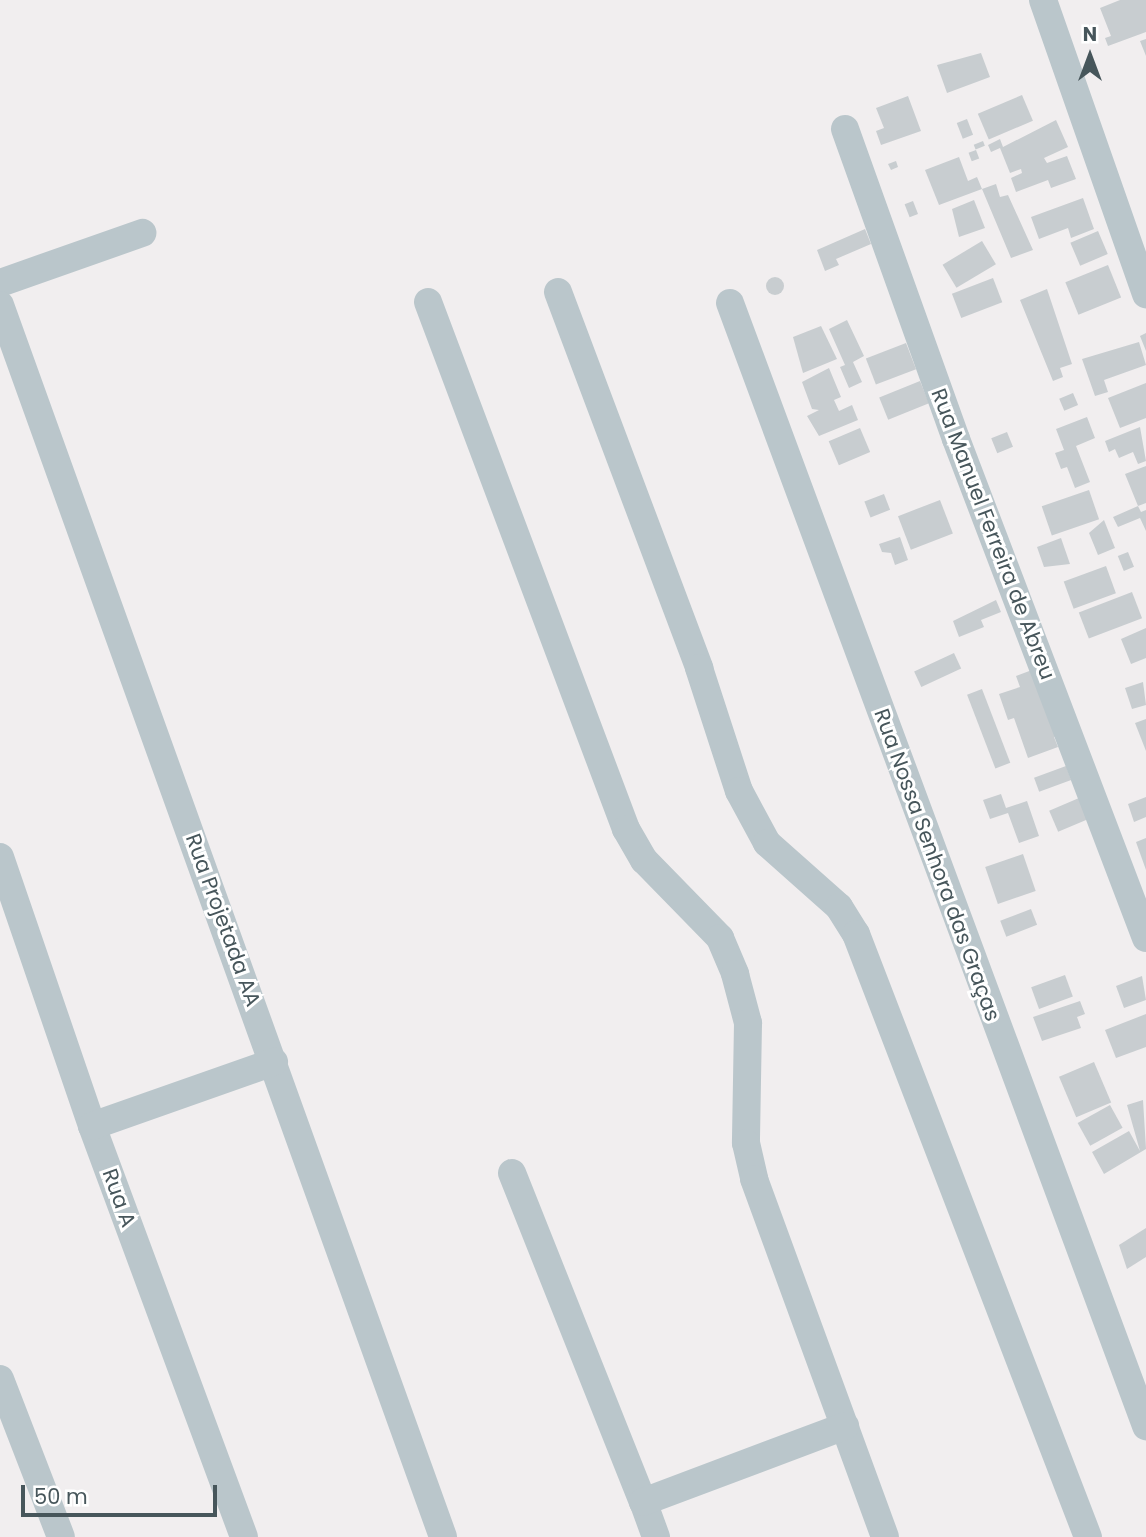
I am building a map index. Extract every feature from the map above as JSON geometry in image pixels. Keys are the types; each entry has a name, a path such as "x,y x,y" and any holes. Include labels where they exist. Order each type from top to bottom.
{"street":[{"path":"1044,0 1146,294"},
{"name":"Rua Manuel Ferreira de Abreu","path":"845,129 956,439 1146,938"},
{"path":"0,283 142,233"},
{"path":"558,292 699,668 739,791 767,843 839,907 856,934 1088,1537"},
{"path":"428,302 626,829 644,860 720,938 736,974 748,1023 746,1143 885,1537"},
{"name":"Rua Nossa Senhora das Graças","path":"730,303 1146,1426"},
{"name":"Rua Projetada AA","path":"0,305 443,1537"},
{"name":"Rua A","path":"0,858 92,1126 244,1537"},
{"path":"92,1126 274,1062"},
{"path":"512,1173 656,1537"},
{"path":"0,1379 61,1537"},
{"path":"643,1502 845,1426"}],"building":[{"path":"1120,0 1146,0 1146,32 1108,46 1105,38 1111,36 1100,8"},
{"path":"1146,39 1146,56 1140,41"},
{"path":"981,53 990,77 947,93 937,65"},
{"path":"1022,95 1033,121 989,140 978,114"},
{"path":"908,96 921,131 881,145 876,131 884,128 876,108"},
{"path":"967,119 973,135 963,139 957,123"},
{"path":"1056,120 1068,147 1044,158 1047,163 1067,156 1076,179 1051,188 1048,180 1016,192 1011,178 1022,173 1021,169 1010,173 1000,148 991,152 988,145 1000,139 1003,147"},
{"path":"983,141 985,146 976,149 974,145"},
{"path":"976,150 979,158 972,161 969,153"},
{"path":"959,157 968,181 977,177 982,189 939,205 925,170"},
{"path":"896,161 898,167 891,170 888,164"},
{"path":"996,184 1000,197 1008,195 1033,250 1011,258 982,189"},
{"path":"1083,198 1094,229 1071,238 1068,228 1039,239 1031,217"},
{"path":"974,200 985,228 959,237 952,209"},
{"path":"913,201 918,214 910,217 905,204"},
{"path":"865,229 871,244 836,259 839,265 825,271 817,250"},
{"path":"1098,231 1108,254 1080,266 1070,243"},
{"path":"982,241 996,264 956,288 943,265"},
{"path":"1108,265 1121,297 1078,315 1065,282"},
{"path":"771,277 779,277 784,286 782,293 771,295 766,290 766,282"},
{"path":"993,278 1002,302 961,318 952,294"},
{"path":"1047,289 1072,364 1060,368 1063,377 1053,381 1020,300"},
{"path":"847,320 864,356 853,362 862,382 849,388 840,367 845,365 829,329"},
{"path":"821,326 837,359 803,373 793,337"},
{"path":"1146,333 1146,351 1140,336"},
{"path":"1139,342 1146,365 1104,380 1108,392 1095,396 1082,359"},
{"path":"906,343 916,369 876,385 866,358"},
{"path":"829,368 841,397 834,400 839,411 852,405 858,420 819,436 807,416 819,410 812,409 802,382"},
{"path":"920,381 929,403 888,420 879,397"},
{"path":"1146,383 1146,418 1120,428 1108,398"},
{"path":"1073,393 1078,405 1064,411 1059,399"},
{"path":"1087,417 1095,438 1076,446 1090,482 1075,488 1067,467 1061,469 1055,453 1064,450 1056,429"},
{"path":"1140,427 1146,461 1138,464 1133,452 1119,458 1115,449 1109,452 1105,441"},
{"path":"860,428 870,452 839,465 829,441"},
{"path":"1007,432 1013,447 997,453 991,438"},
{"path":"1146,466 1146,503 1138,506 1125,474"},
{"path":"1089,490 1099,519 1052,536 1042,506"},
{"path":"884,494 890,510 870,517 864,502"},
{"path":"940,500 953,534 911,550 898,516"},
{"path":"1138,506 1141,512 1146,510 1146,531 1140,518 1118,527 1113,517"},
{"path":"1104,520 1115,548 1098,555 1089,533"},
{"path":"900,537 908,560 895,565 891,553 882,552 879,544"},
{"path":"1061,538 1070,564 1044,567 1037,547"},
{"path":"1128,552 1134,567 1124,571 1118,556"},
{"path":"1106,566 1116,593 1074,609 1064,581"},
{"path":"1132,592 1142,618 1089,639 1079,612"},
{"path":"996,600 1001,612 981,620 984,627 959,637 953,621"},
{"path":"1146,628 1146,658 1131,664 1121,639"},
{"path":"954,653 961,668 921,687 914,672"},
{"path":"1040,667 1061,734 1054,737 1058,747 1028,758 1014,718 1008,720 999,694 1020,687 1016,676"},
{"path":"1143,682 1146,705 1132,709 1125,688"},
{"path":"982,689 1010,763 995,768 967,695"},
{"path":"1146,719 1146,751 1135,723"},
{"path":"1066,766 1071,780 1039,792 1034,778"},
{"path":"1001,794 1006,808 1027,801 1039,836 1019,843 1008,813 990,819 983,800"},
{"path":"1086,795 1095,816 1058,832 1049,811"},
{"path":"1146,797 1146,817 1134,822 1128,804"},
{"path":"1146,838 1146,870 1136,842"},
{"path":"1023,854 1036,891 998,904 985,867"},
{"path":"1031,909 1037,925 1006,937 1000,921"},
{"path":"1065,975 1073,997 1039,1009 1031,987"},
{"path":"1142,976 1146,1000 1124,1008 1116,986"},
{"path":"1080,1001 1085,1014 1077,1017 1081,1028 1042,1041 1033,1017"},
{"path":"1146,1014 1146,1047 1116,1058 1105,1030"},
{"path":"1094,1062 1111,1103 1076,1117 1059,1077"},
{"path":"1143,1100 1146,1149 1104,1174 1092,1152 1129,1131 1140,1151 1127,1105"},
{"path":"1110,1105 1123,1128 1090,1146 1078,1123"},
{"path":"1146,1228 1146,1257 1127,1269 1119,1245"}]}
